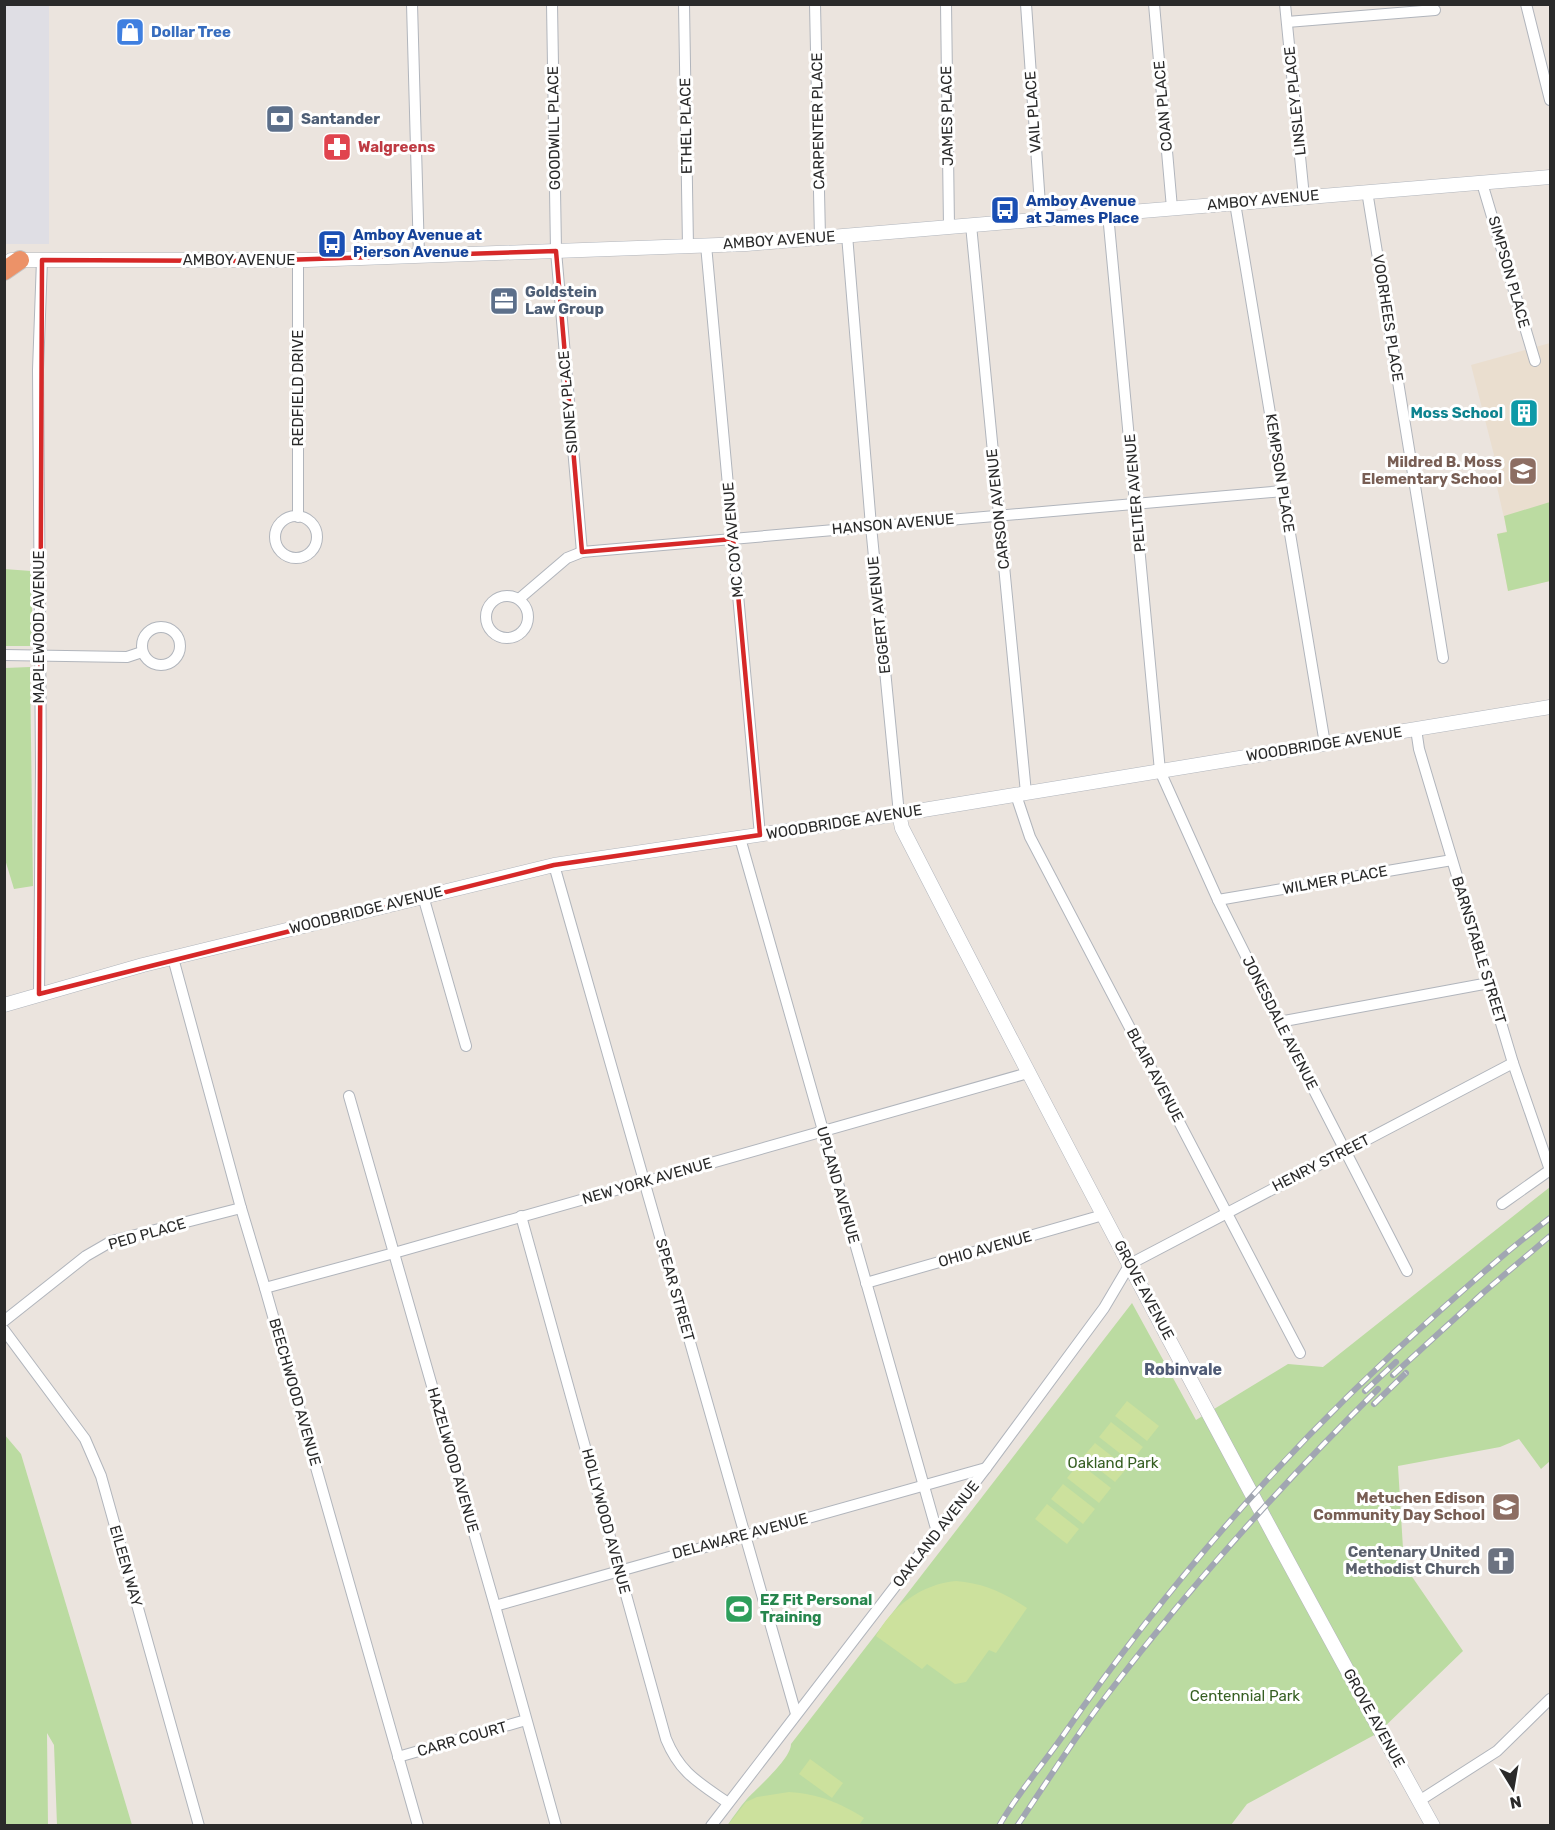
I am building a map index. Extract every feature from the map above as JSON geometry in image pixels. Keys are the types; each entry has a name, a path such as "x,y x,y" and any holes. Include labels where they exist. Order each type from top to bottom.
{"highway":[{"path":"4,271 12,260"}],"street":[{"path":"412,4 419,256"},
{"name":"GOODWILL PLACE","path":"552,4 556,251"},
{"name":"ETHEL PLACE","path":"684,4 688,247"},
{"name":"CARPENTER PLACE","path":"815,4 820,238"},
{"name":"JAMES PLACE","path":"946,4 948,227"},
{"name":"VAIL PLACE","path":"1026,4 1041,219"},
{"name":"COAN PLACE","path":"1154,4 1172,208"},
{"name":"LINSLEY PLACE","path":"1285,4 1304,197"},
{"path":"1526,4 1551,100"},
{"path":"1287,22 1435,10"},
{"name":"AMBOY AVENUE","path":"12,260 298,260 688,247 1551,177"},
{"name":"SIMPSON PLACE","path":"1482,183 1535,361"},
{"name":"VOORHEES PLACE","path":"1367,191 1443,658"},
{"name":"KEMPSON PLACE","path":"1235,202 1325,744"},
{"name":"PELTIER AVENUE","path":"1108,214 1160,771"},
{"name":"CARSON AVENUE","path":"971,225 1021,794"},
{"name":"EGGERT AVENUE","path":"847,235 871,526 899,814"},
{"name":"MC COY AVENUE","path":"706,245 760,835"},
{"name":"SIDNEY PLACE","path":"556,251 582,552"},
{"name":"MAPLEWOOD AVENUE","path":"39,994 41,766 38,370 42,260"},
{"name":"REDFIELD DRIVE","path":"298,260 298,517"},
{"name":"HANSON AVENUE","path":"519,599 567,558 582,552 1283,490"},
{"path":"505,596 519,599 527,610 528,624 513,638 499,636 489,627 486,614 489,607 498,598 505,596"},
{"path":"4,655 127,657 142,652"},
{"name":"WOODBRIDGE AVENUE","path":"4,1005 143,965 554,866 899,814 1551,707"},
{"name":"BARNSTABLE STREET","path":"1416,729 1419,749 1513,1063 1550,1170"},
{"name":"JONESDALE AVENUE","path":"1160,771 1218,900 1407,1271"},
{"name":"BLAIR AVENUE","path":"1021,794 1030,837 1300,1353"},
{"name":"GROVE AVENUE","path":"899,814 902,828 1028,1073 1433,1826"},
{"name":"UPLAND AVENUE","path":"740,838 937,1532"},
{"name":"WILMER PLACE","path":"1218,900 1452,860"},
{"name":"SPEAR STREET","path":"554,866 796,1714"},
{"path":"423,897 466,1046"},
{"name":"BEECHWOOD AVENUE","path":"173,958 241,1208 418,1826"},
{"path":"1279,1022 1489,982"},
{"name":"HENRY STREET","path":"1130,1264 1513,1063"},
{"name":"NEW YORK AVENUE","path":"265,1288 1028,1073"},
{"name":"HAZELWOOD AVENUE","path":"349,1096 556,1826"},
{"path":"1502,1204 1550,1170"},
{"name":"PED PLACE","path":"4,1321 86,1256 112,1242 241,1208"},
{"name":"OHIO AVENUE","path":"866,1283 1103,1215"},
{"name":"HOLLYWOOD AVENUE","path":"521,1216 666,1738 680,1767 728,1803"},
{"name":"OAKLAND AVENUE","path":"711,1826 986,1468 1104,1308 1130,1264"},
{"name":"EILEEN WAY","path":"4,1330 85,1439 101,1476 198,1826"},
{"name":"DELAWARE AVENUE","path":"495,1606 619,1569 986,1468"},
{"path":"1419,1801 1497,1751 1551,1699"},
{"name":"CARR COURT","path":"398,1757 526,1720"}],"highlighted area":[{"path":"556,251 582,552 733,539 760,835 554,865 39,994 42,260 251,261"}],"shaded area":[{"path":"4,5 49,5 49,244 5,244"},
{"name":"Mildred B. Moss Elementary School","path":"1550,343 1550,581 1508,591 1497,534 1507,531 1497,487 1494,455 1471,365"}],"green space":[{"path":"1550,502 1550,581 1508,591 1497,534 1507,532 1504,516"},
{"path":"4,569 31,571 33,646 5,646"},
{"path":"30,667 33,886 14,889 4,856 5,668"},
{"path":"1550,1187 1550,1461 1541,1469 1519,1439 1500,1447 1398,1466 1404,1565 1463,1651 1378,1733 1247,1804 1231,1825 727,1826 747,1799 780,1765 790,1750 791,1744 1132,1303 1196,1420 1288,1364 1323,1367"},
{"path":"1127,1401 1159,1426 1147,1441 1115,1416"},
{"path":"1111,1422 1143,1447 1131,1462 1099,1437"},
{"path":"4,1434 21,1454 132,1825 57,1825 54,1745 47,1733 48,1825 5,1825"},
{"name":"Oakland Park","path":"1095,1443 1127,1468 1115,1482 1083,1457"},
{"path":"1079,1463 1111,1488 1099,1503 1067,1478"},
{"path":"1063,1484 1095,1509 1083,1524 1051,1499"},
{"path":"1047,1504 1079,1529 1067,1544 1035,1519"},
{"path":"956,1581 993,1590 1027,1608 996,1653 989,1650 966,1682 955,1684 927,1664 922,1669 876,1636 890,1615 909,1598 931,1587"},
{"path":"810,1759 843,1783 832,1798 799,1774"},
{"path":"789,1792 828,1800 864,1818 859,1825 728,1825 746,1802 757,1797"}],"railway":[{"path":"999,1826 1021,1792 1145,1624 1189,1569 1282,1464 1381,1364 1476,1279 1550,1218"},
{"path":"1393,1375 1484,1292 1550,1236"},
{"path":"1365,1391 1396,1362"},
{"path":"1374,1404 1406,1373"},
{"path":"1017,1826 1072,1743 1138,1654 1272,1499 1378,1389"}],"place":[{"name":"Dollar Tree","path":"130,32"},
{"name":"Santander","path":"280,119"},
{"name":"Walgreens","path":"337,147"},
{"name":"Amboy Avenue at James Place","path":"1005,210"},
{"name":"Amboy Avenue at Pierson Avenue","path":"332,244"},
{"name":"Goldstein Law Group","path":"504,301"},
{"name":"Moss School","path":"1524,413"},
{"name":"Mildred B. Moss Elementary School","path":"1523,471"},
{"name":"Metuchen Edison Community Day School","path":"1506,1507"},
{"name":"Centenary United Methodist Church","path":"1501,1561"},
{"name":"EZ Fit Personal Training","path":"739,1609"}],"district":[{"name":"Robinvale","path":"1183,1369"}],"park label":[{"name":"Centennial Park","path":"1245,1696"}]}
